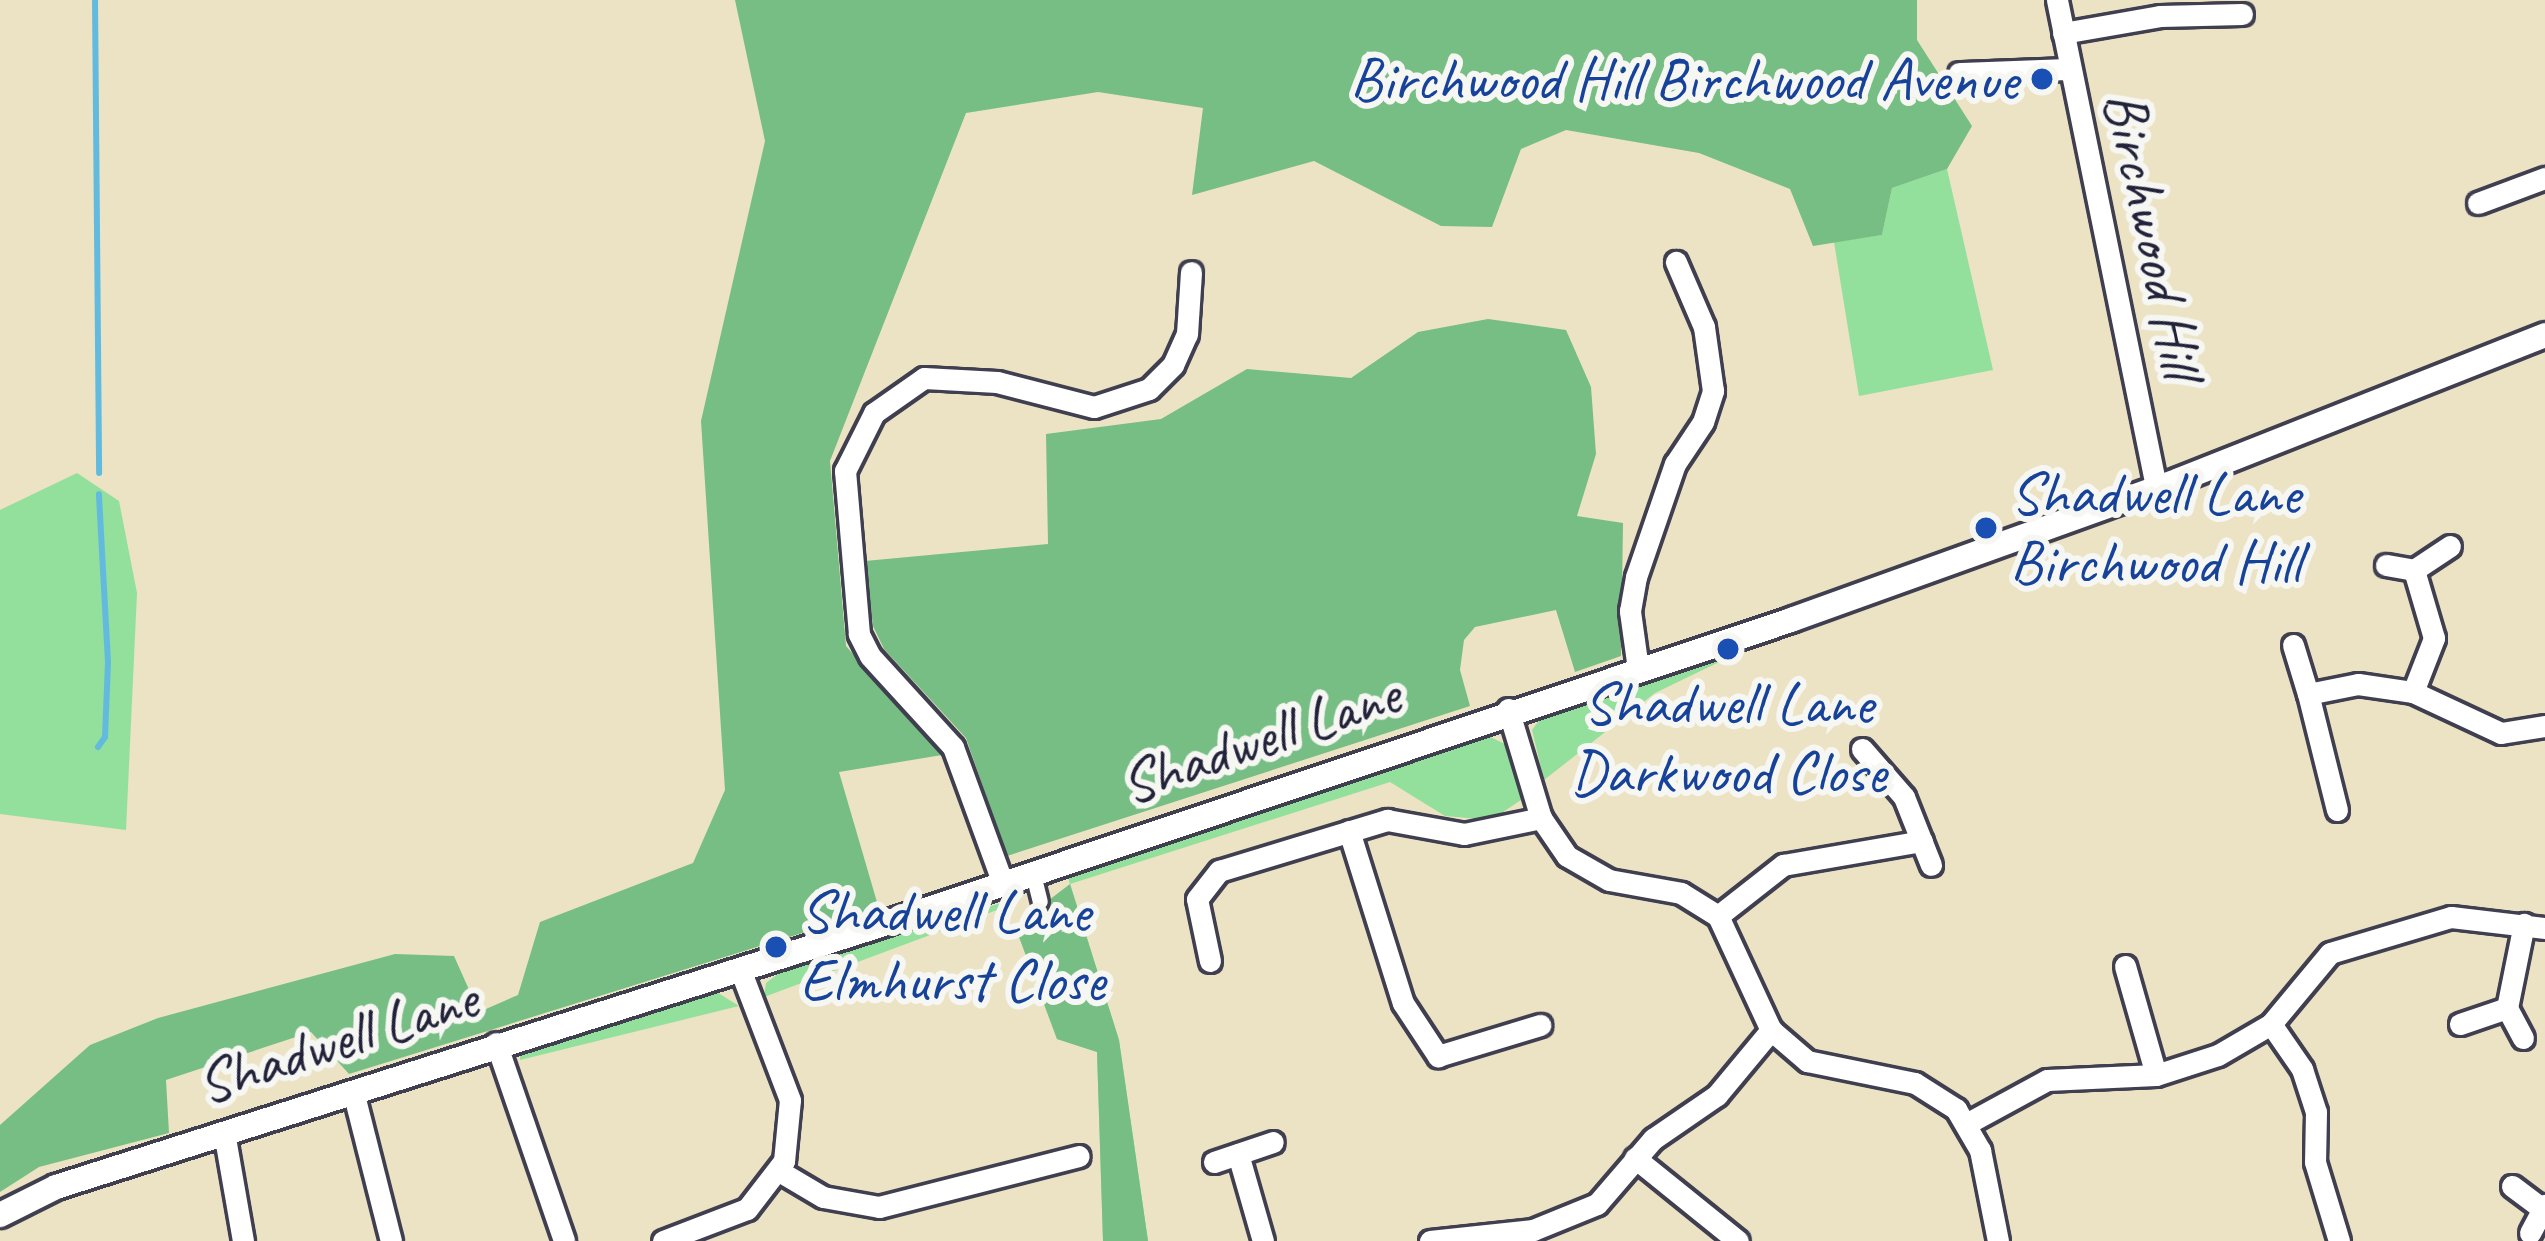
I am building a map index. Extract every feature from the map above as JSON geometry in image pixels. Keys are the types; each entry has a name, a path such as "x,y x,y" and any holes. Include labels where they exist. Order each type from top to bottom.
{"street":[{"name":"Birchwood Hill","path":"2057,0 2156,487"},
{"path":"2063,33 2160,16 2230,10"},
{"path":"1959,73 2070,69"},
{"path":"2478,202 2545,178"},
{"path":"1638,669 1630,611 1636,577 1675,464 1703,422 1713,391 1704,327 1676,262"},
{"path":"1002,881 952,747 870,656 859,634 845,471 874,412 924,378 997,382 1094,406 1149,389 1173,365 1187,334 1191,272"},
{"name":"Shadwell Lane","path":"0,1215 56,1187 740,969 1638,669 2156,487 2545,335"},
{"path":"2386,565 2414,570 2450,546"},
{"path":"2413,692 2434,638 2414,570"},
{"path":"2294,645 2337,810"},
{"path":"2308,694 2357,684 2413,692 2501,733 2545,725"},
{"path":"1508,709 1541,818 1586,870 1681,892 1718,916 1771,1030 1829,1070 1915,1083 1968,1123 1998,1241"},
{"path":"1862,749 1904,797 1930,865"},
{"path":"1210,961 1197,912 1209,878 1349,831 1410,820 1464,835 1541,818"},
{"path":"1349,831 1402,1003 1438,1056 1540,1025"},
{"path":"1718,916 1783,865 1922,841"},
{"path":"1032,871 1040,901"},
{"path":"1968,1123 2047,1080 2156,1075 2218,1055 2271,1024 2330,953 2451,917 2534,926 2507,1008 2523,1038"},
{"path":"2125,967 2156,1075"},
{"path":"663,1241 747,1209 779,1171 790,1100 740,969"},
{"path":"2460,1024 2507,1008"},
{"path":"2271,1024 2302,1069 2316,1112 2314,1162 2339,1241"},
{"path":"1430,1241 1533,1230 1598,1204 1635,1158 1717,1095 1771,1030"},
{"path":"496,1043 565,1241"},
{"path":"353,1091 392,1241"},
{"path":"224,1132 243,1241"},
{"path":"1214,1162 1274,1142"},
{"path":"1238,1154 1263,1241"},
{"path":"779,1171 823,1197 879,1207 1079,1156"},
{"path":"1635,1158 1738,1241"},
{"path":"2512,1186 2542,1206 2530,1233"}],"green space":[{"path":"735,0 1917,0 1917,40 1972,126 1947,169 1892,188 1882,235 1813,246 1790,189 1699,153 1566,130 1521,149 1492,227 1441,226 1314,161 1192,195 1203,108 1098,92 966,113 830,461 846,646 942,755 839,772 879,909 349,1074 311,1032 166,1080 169,1133 39,1167 0,1192 0,1125 90,1045 158,1018 395,954 454,956 479,1012 518,995 540,922 693,863 725,790 701,421 765,141"},
{"path":"1947,169 1993,370 1859,396 1834,242 1882,235 1892,188"},
{"path":"1488,319 1566,330 1591,387 1596,454 1577,516 1623,523 1621,656 1575,672 1556,610 1475,627 1464,640 1460,670 1470,706 1007,856 966,738 884,649 873,626 865,561 1048,544 1046,434 1161,419 1247,369 1351,378 1418,332"},
{"path":"77,473 119,501 137,593 126,830 0,814 0,510"},
{"path":"1746,649 1655,693 1544,780 1532,730 1547,710"},
{"path":"1480,732 1509,746 1524,798 1491,820 1445,816 1390,782 1070,884 1119,1040 1148,1241 1103,1241 1097,1052 1057,1039 1015,926 1070,885 1067,872"},
{"path":"1070,884 1119,1040 1148,1241 1103,1241 1097,1052 1057,1039 1015,926"},
{"path":"1004,902 1005,907 764,997 766,983 786,968"},
{"path":"715,991 739,1006 520,1060 520,1054"}],"waterway":[{"path":"95,0 99,473"},
{"path":"98,747 105,737 108,662 99,494"}],"place":[{"name":"Birchwood Hill Birchwood Avenue","path":"2042,79"},
{"name":"Shadwell Lane Birchwood Hill","path":"1986,528"},
{"name":"Shadwell Lane Darkwood Close","path":"1728,649"},
{"name":"Shadwell Lane Elmhurst Close","path":"776,947"}]}
